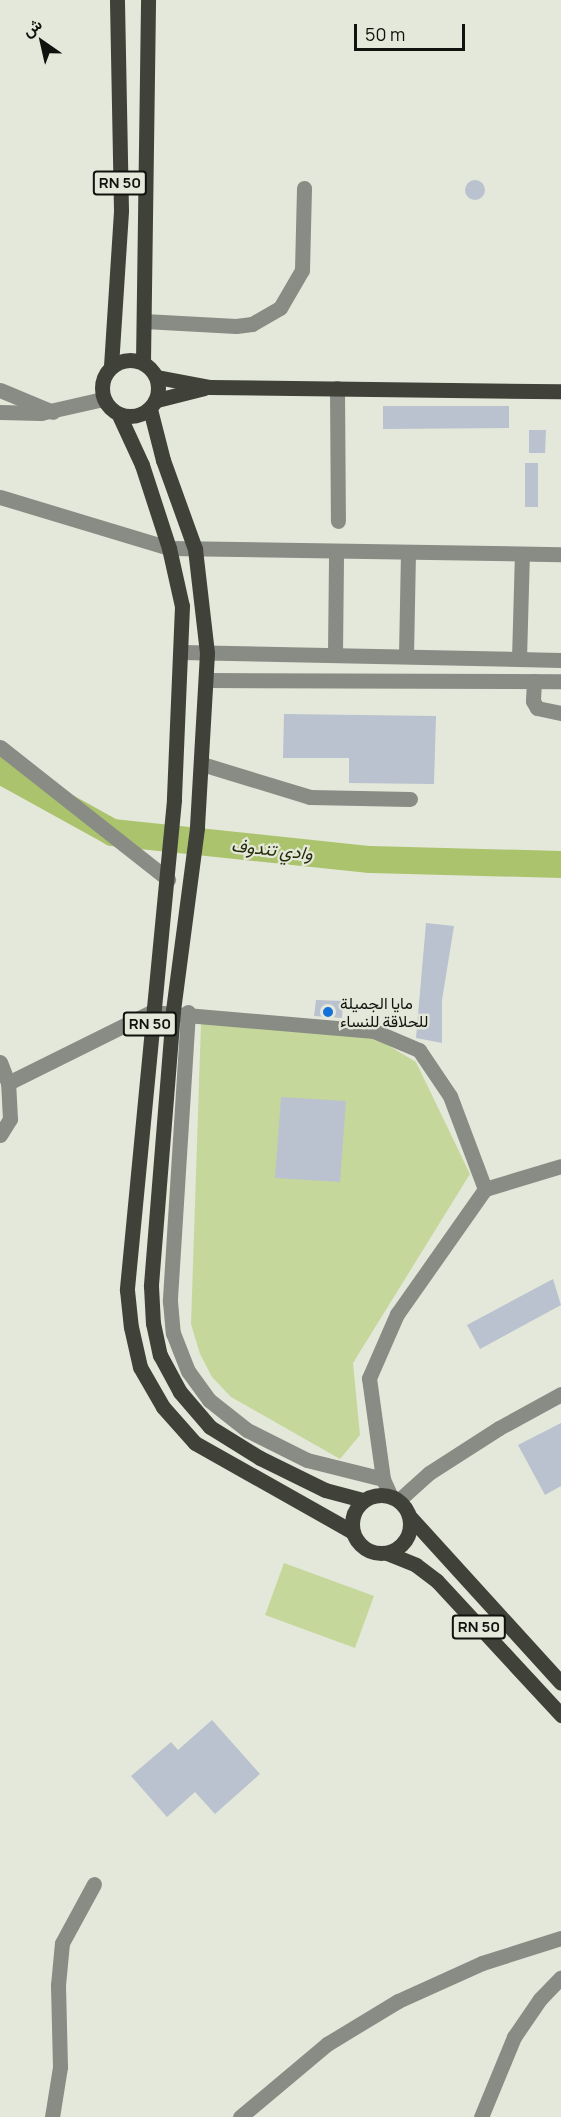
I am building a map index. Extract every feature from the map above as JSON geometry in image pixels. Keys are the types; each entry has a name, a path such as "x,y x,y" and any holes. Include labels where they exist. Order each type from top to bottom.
{"main road":[{"name":"RN 50","path":"111,366 121,210 117,0"},
{"name":"RN 50","path":"143,362 148,0"},
{"path":"210,387 153,404 130,417 119,415 103,399 101,387 111,366 132,359 143,362 157,377 210,387 561,391"},
{"path":"153,404 157,377"},
{"name":"RN 50","path":"153,404 163,460 195,549 207,653 197,828 181,1012 151,1286 153,1323 160,1355 180,1392 210,1427 260,1458 325,1490 363,1500"},
{"name":"RN 50","path":"119,415 142,465 169,548 182,606 182,652 168,879 151,1012 127,1290 140,1367 163,1407 195,1443 352,1532"},
{"path":"372,1496 395,1498 410,1517 403,1543 387,1553 362,1547 352,1532 353,1514 363,1500 372,1496"},
{"name":"RN 50","path":"410,1517 561,1683"},
{"name":"RN 50","path":"387,1553 416,1565 437,1581 561,1715"}],"street":[{"path":"144,321 236,326 252,324 280,308 302,270 304,188"},
{"path":"337,388 338,520"},
{"path":"0,390 53,412"},
{"path":"0,412 53,412 103,399"},
{"path":"0,497 169,548 336,553 561,554"},
{"path":"334,654 336,553"},
{"path":"406,656 408,553"},
{"path":"519,659 522,554"},
{"path":"182,652 561,660"},
{"path":"207,680 561,681"},
{"path":"534,681 533,701 537,708 561,712"},
{"path":"0,747 168,879"},
{"path":"201,764 310,797 410,799"},
{"path":"8,1083 151,1012 181,1012 374,1031 419,1050 450,1096 485,1189"},
{"path":"181,1012 170,1300 173,1333 188,1371 209,1400 247,1430 307,1460 383,1479"},
{"path":"0,1062 8,1083 6,1108 10,1119 0,1135"},
{"path":"561,1166 485,1189 397,1314 369,1378 383,1479 395,1498 499,1428 561,1394"},
{"path":"52,2117 60,2067 58,1986 62,1943 94,1884"},
{"path":"240,2117 327,2044 398,2001 482,1963 561,1938"},
{"path":"482,2117 514,2037 540,1999 561,1977"}],"green space":[{"path":"201,1023 376,1038 416,1062 470,1174 353,1363 360,1435 340,1459 231,1397 212,1377 200,1354 191,1324"},
{"path":"284,1563 374,1596 355,1648 265,1615"}],"building":[{"path":"475,180 482,183 485,190 482,197 475,200 468,197 465,190 468,183"},
{"path":"383,406 509,406 509,428 383,429"},
{"path":"529,430 546,430 545,453 529,453"},
{"path":"525,463 538,463 538,507 525,507"},
{"path":"284,714 436,716 434,784 349,783 349,758 283,758"},
{"path":"426,923 454,926 442,1000 442,1043 416,1038"},
{"path":"316,1000 343,1001 342,1018 314,1016"},
{"path":"281,1097 346,1101 340,1182 275,1178"},
{"path":"553,1279 561,1305 480,1349 467,1325"},
{"path":"561,1423 561,1486 545,1495 518,1445"},
{"path":"212,1720 260,1774 215,1814 195,1792 167,1817 131,1776 171,1742 178,1750"}],"waterway":[{"name":"وادي تندوف","path":"0,770 112,832 370,859 561,864"}],"place":[{"name":"مايا الجميلة للحلاقة للنساء","path":"328,1012"}]}
